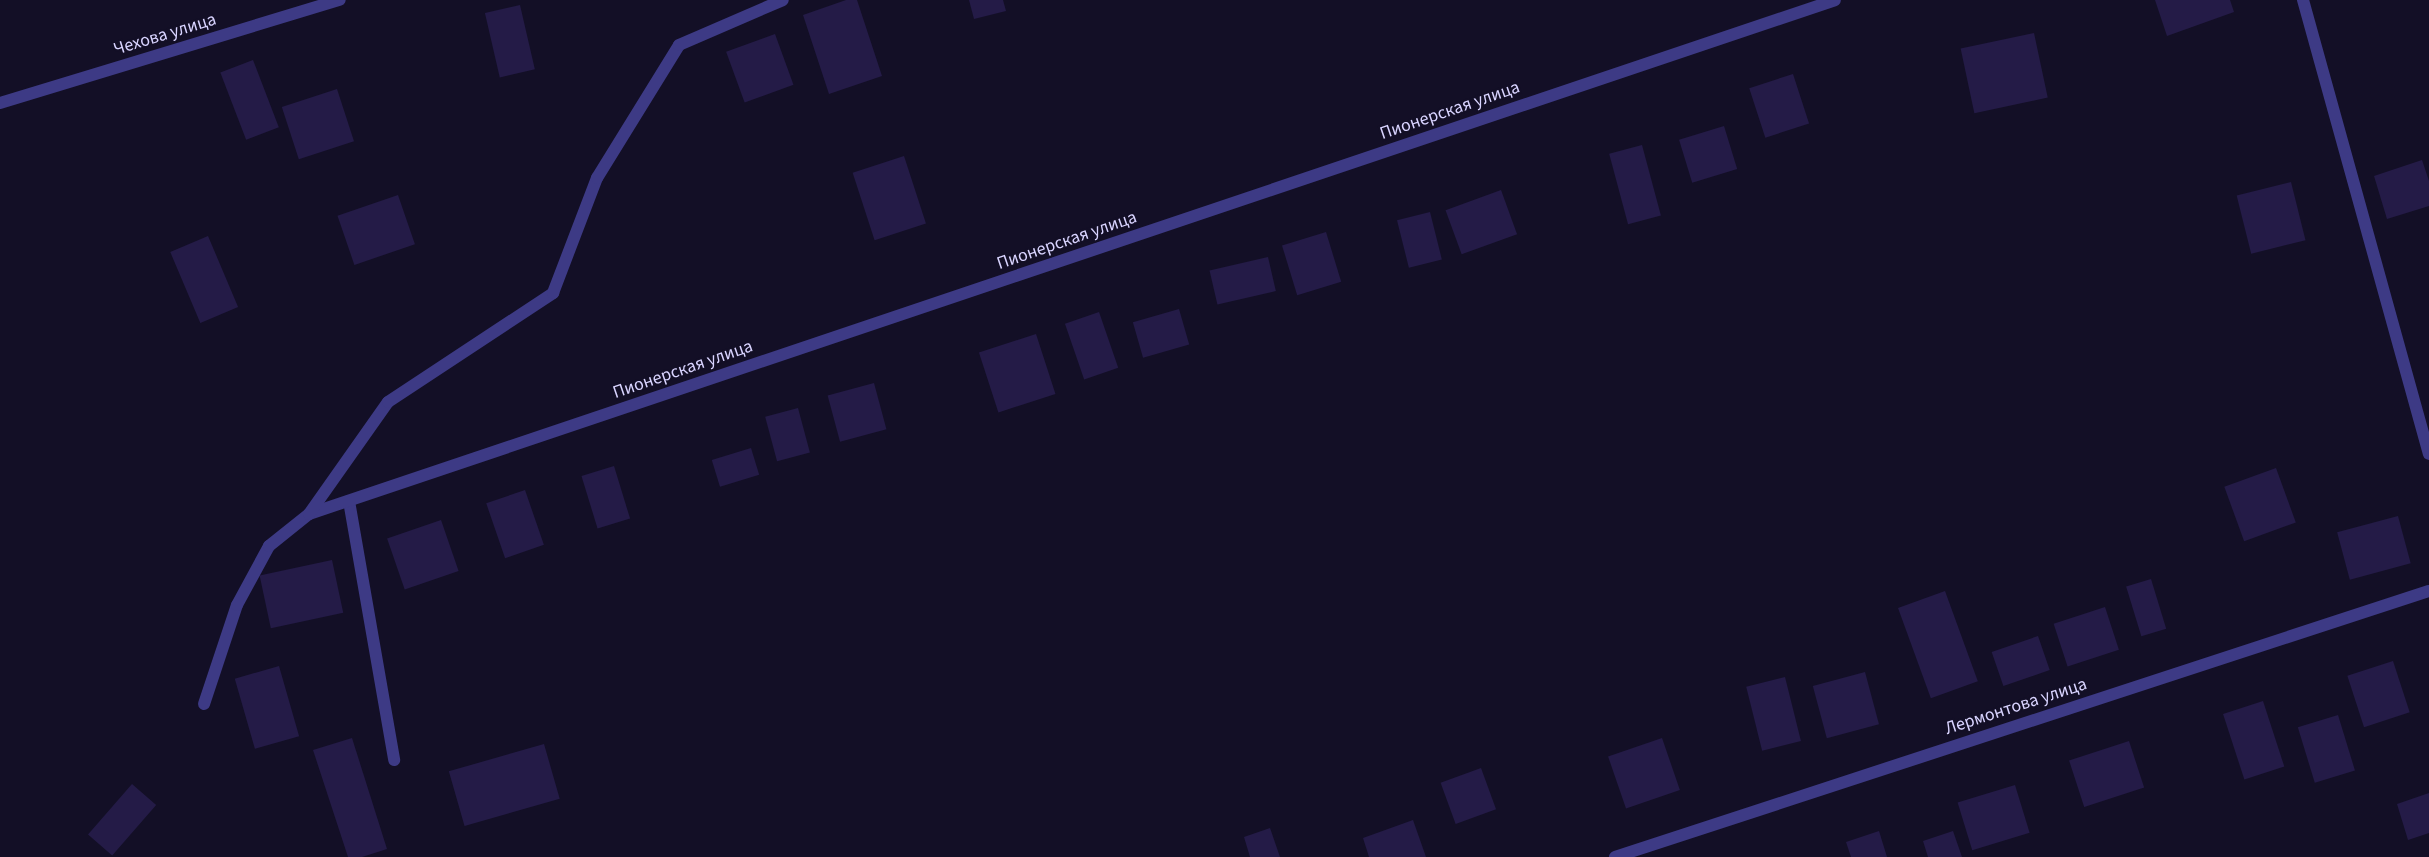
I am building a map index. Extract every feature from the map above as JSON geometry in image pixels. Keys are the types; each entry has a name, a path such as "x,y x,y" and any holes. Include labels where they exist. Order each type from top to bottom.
{"street":[{"name":"Чехова улица","path":"0,103 340,0"},
{"path":"204,704 237,605 269,546 309,514 388,402 553,293 597,178 679,45 783,0"},
{"name":"Пионерская улица","path":"309,514 1835,0"},
{"path":"2303,0 2429,454"},
{"path":"349,501 394,760"},
{"name":"Лермонтова улица","path":"1615,857 2429,591"}],"building":[{"path":"846,0 857,0 882,76 829,94 803,15"},
{"path":"969,0 1003,0 1006,11 974,19"},
{"path":"2155,0 2230,0 2234,12 2167,36"},
{"path":"520,5 535,69 500,77 485,13"},
{"path":"2034,33 2048,98 1974,113 1961,49"},
{"path":"775,34 793,85 745,103 726,52"},
{"path":"253,60 279,127 246,140 220,73"},
{"path":"1793,74 1809,123 1765,138 1749,88"},
{"path":"337,89 354,141 299,159 282,107"},
{"path":"1724,126 1737,169 1692,183 1679,140"},
{"path":"1642,145 1661,216 1628,224 1609,154"},
{"path":"904,156 926,224 875,240 853,173"},
{"path":"2422,160 2429,181 2429,206 2387,219 2374,176"},
{"path":"2291,182 2306,240 2251,254 2237,196"},
{"path":"1501,190 1517,234 1462,254 1446,210"},
{"path":"398,195 415,244 354,265 337,216"},
{"path":"1430,212 1442,260 1409,268 1397,220"},
{"path":"1326,232 1341,282 1297,295 1282,245"},
{"path":"208,236 238,307 200,323 170,252"},
{"path":"1268,257 1276,291 1217,305 1210,270"},
{"path":"1179,309 1189,345 1143,358 1133,322"},
{"path":"1099,312 1118,368 1084,380 1065,324"},
{"path":"1036,334 1055,394 998,412 979,353"},
{"path":"874,383 886,429 840,442 828,395"},
{"path":"798,408 810,452 777,461 765,417"},
{"path":"751,448 759,475 720,487 712,460"},
{"path":"614,466 630,519 598,529 581,476"},
{"path":"2276,468 2296,523 2244,541 2224,487"},
{"path":"525,490 544,545 505,558 486,503"},
{"path":"2398,516 2411,563 2350,580 2337,532"},
{"path":"441,520 459,571 405,590 387,539"},
{"path":"332,560 343,613 271,628 260,575"},
{"path":"2151,579 2166,629 2141,636 2126,587"},
{"path":"1945,591 1978,681 1931,698 1898,608"},
{"path":"2105,607 2119,650 2068,666 2054,624"},
{"path":"2038,636 2050,670 2003,686 1992,652"},
{"path":"2393,661 2410,712 2364,727 2347,676"},
{"path":"279,666 299,736 255,749 235,679"},
{"path":"1865,672 1879,724 1827,738 1813,686"},
{"path":"1785,677 1801,741 1762,751 1746,687"},
{"path":"2263,701 2284,767 2244,780 2223,714"},
{"path":"2338,715 2355,770 2315,783 2298,727"},
{"path":"352,738 387,849 362,857 348,857 313,750"},
{"path":"1662,738 1680,790 1626,809 1608,757"},
{"path":"2129,741 2144,788 2084,807 2069,760"},
{"path":"544,744 560,799 465,826 449,771"},
{"path":"1481,768 1496,809 1456,824 1441,783"},
{"path":"132,784 156,805 112,856 88,835"},
{"path":"2015,785 2030,833 1972,850 1958,803"},
{"path":"2429,793 2429,833 2408,840 2397,804"},
{"path":"1413,820 1426,857 1369,857 1363,838"},
{"path":"1270,828 1280,857 1250,857 1244,837"},
{"path":"1879,831 1887,857 1851,857 1846,842"},
{"path":"1953,831 1962,857 1928,857 1923,841"}]}
